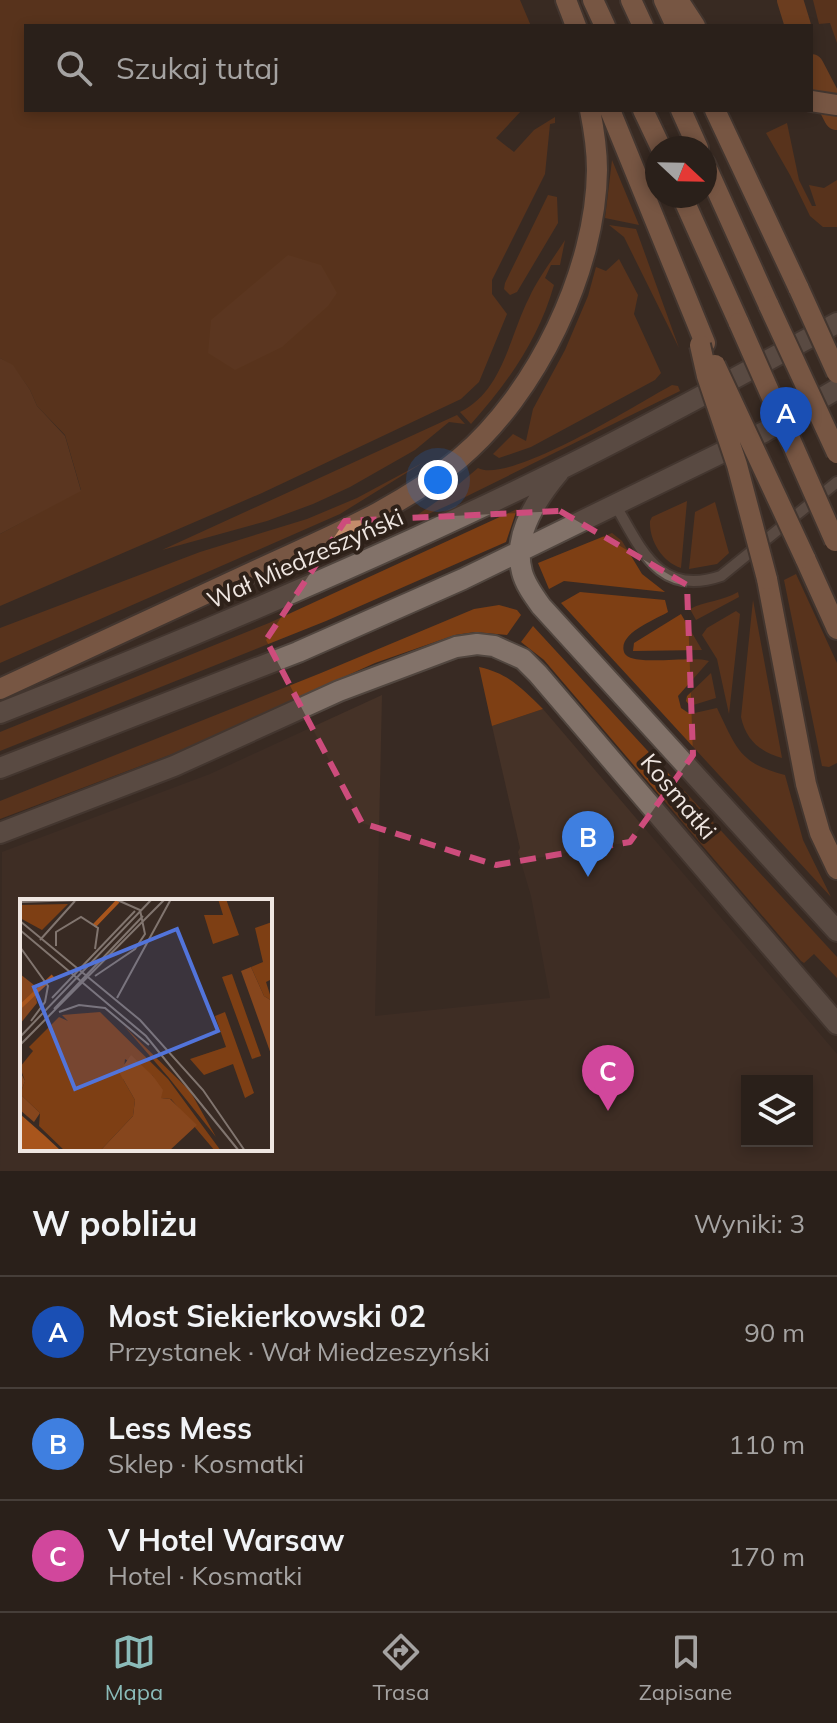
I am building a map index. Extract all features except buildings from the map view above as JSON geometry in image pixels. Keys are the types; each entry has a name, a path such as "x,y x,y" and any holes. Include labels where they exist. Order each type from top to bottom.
{"main road":[{"path":"555,0 561,24"},
{"path":"566,0 575,24"},
{"path":"593,0 604,24"},
{"path":"631,0 642,24"},
{"path":"664,0 675,24"},
{"path":"678,0 694,24"},
{"path":"813,101 837,105"},
{"path":"644,112 655,136"},
{"path":"682,112 693,136"},
{"path":"716,112 837,373"},
{"path":"0,689 350,527 407,496 481,439 519,393 545,350 567,303 591,221 601,113"},
{"path":"601,113 702,344 837,629"},
{"path":"717,191 837,453"},
{"path":"687,208 836,544"},
{"name":"Wał Miedzeszyński","path":"0,713 295,593 561,469 837,323"},
{"path":"702,344 707,376 737,465 767,579 806,784 815,819 837,869"},
{"path":"0,768 298,652 519,553 764,432 837,389"},
{"path":"561,469 539,499 522,537 519,553 522,571 541,606 837,931"},
{"name":"Kosmatki","path":"0,833 174,766 339,691 456,647 477,644 494,646 523,659 538,674 837,1024"}],"lane":[{"path":"616,506 653,565 680,581 701,583 721,576 837,482"}],"highlighted area":[{"path":"560,511 687,585 693,755 630,842 496,865 362,823 266,640 345,521"}],"shaded area":[{"path":"0,0 520,0 530,24 24,24 24,112 520,112 496,138 514,152 534,130 555,117 555,123 550,124 545,174 492,280 492,294 507,314 479,382 461,399 262,493 0,606 0,534 81,490 65,435 37,406 13,366 0,358"},
{"path":"813,0 837,0 837,43 830,23 819,24"},
{"path":"787,123 799,180 812,206 816,206 809,185 824,188 837,180 837,227 823,227 810,216 766,133"},
{"path":"612,160 639,225 605,218"},
{"path":"548,195 557,197 558,223 517,292 510,295 504,289 505,283"},
{"path":"609,225 636,229 679,348 624,237"},
{"path":"565,240 560,265 551,265 545,278 554,285 531,341 510,376 471,424 460,412 486,391 495,377 533,291"},
{"path":"288,255 321,265 337,293 328,306 282,347 235,370 208,353 211,320"},
{"path":"619,259 638,295 634,314 661,373 655,380 531,447 499,458 493,454 513,434 526,441 533,409 565,350 588,296 596,267 606,271"},
{"path":"0,358 13,365 37,406 65,436 81,491 0,534"},
{"path":"672,385 678,386 680,391 453,503 415,520 413,518 478,468 494,470 544,454"},
{"path":"457,415 465,424 449,422 415,450 313,504 267,521 162,550"},
{"path":"424,462 340,514 0,663 0,628 200,552 307,519 357,498"},
{"path":"687,501 681,568 668,561 658,549 650,521 652,517"},
{"path":"715,502 729,553 717,564 689,569 695,512"},
{"path":"517,509 506,542 326,621 0,751 0,732 269,623"},
{"path":"612,533 622,541 642,574 665,592 564,581 549,589 538,563"},
{"path":"796,574 837,663 837,763 829,767 822,766 784,580"},
{"path":"580,592 665,600 668,612 632,633 624,645 624,652 628,657 637,659 709,661 678,696 681,708 690,714 717,708 741,752 758,765 785,775 803,840 831,897 561,603"},
{"path":"738,592 739,597 696,620 690,609 726,597"},
{"path":"753,600 782,758 755,744 746,732 741,717"},
{"path":"499,605 517,610 521,615 507,635 475,632 455,635 375,663 175,753 0,819 0,801 474,609"},
{"path":"736,611 740,614 729,714 717,659 702,635 707,628"},
{"path":"681,614 702,650 633,651 634,643"},
{"path":"533,626 837,957 837,978 814,954 804,963 801,961 544,660 521,642"},
{"path":"479,667 507,678 543,709 492,726"},
{"path":"711,673 716,698 690,706 687,696"},
{"path":"382,695 375,1016 550,998 531,896 518,852 520,848 492,726 543,709 837,1054 837,1171 0,1171 2,852 210,774"}],"waterway":[{"path":"790,0 797,24"},
{"path":"813,71 837,117"}],"place":[{"name":"Most Siekierkowski 02","path":"786,453"},
{"name":"Less Mess","path":"588,877"},
{"name":"V Hotel Warsaw","path":"608,1111"}]}
